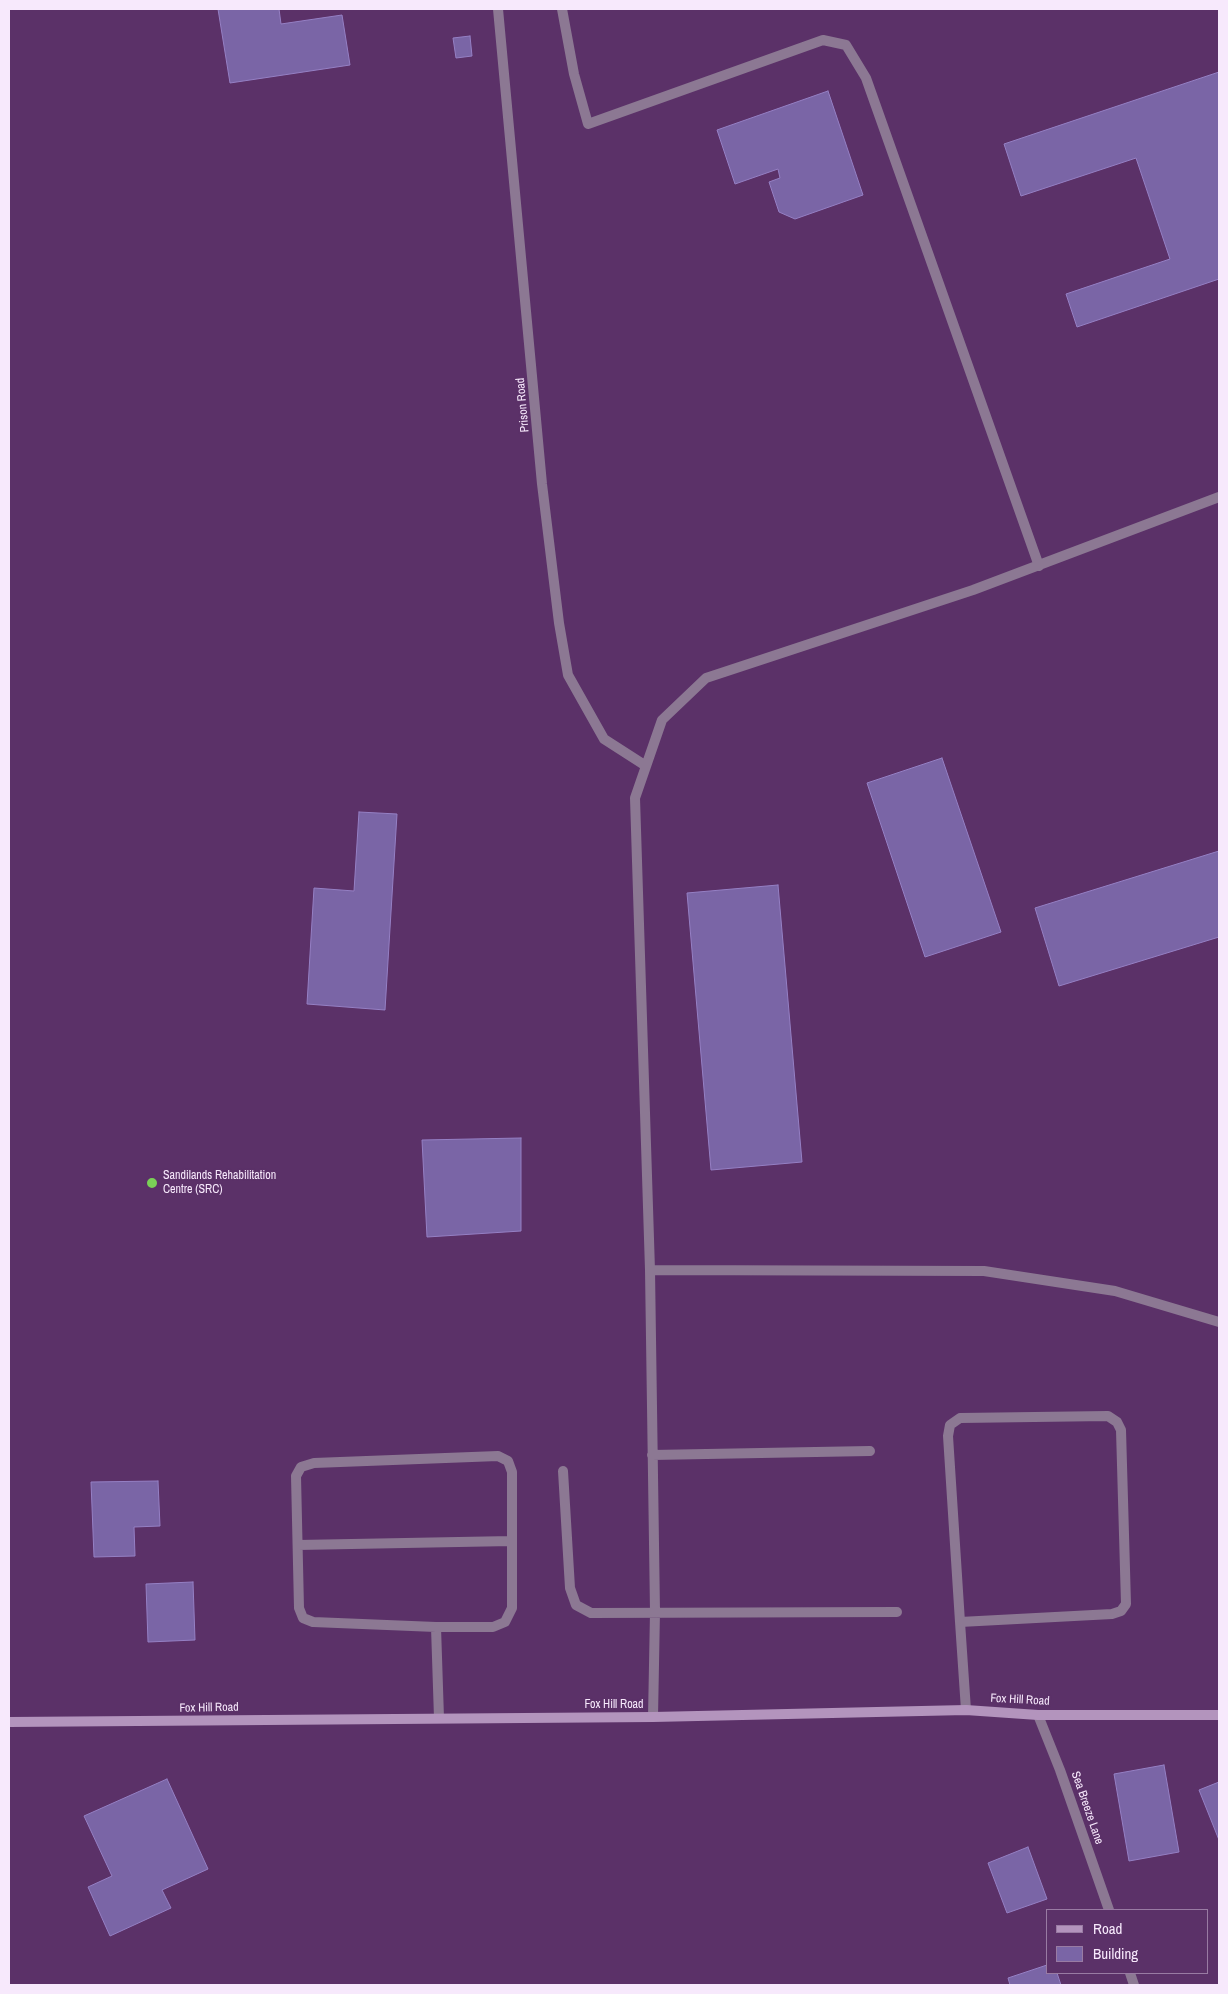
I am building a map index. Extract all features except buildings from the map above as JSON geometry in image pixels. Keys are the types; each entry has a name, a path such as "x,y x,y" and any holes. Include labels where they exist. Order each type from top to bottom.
{"main road":[{"name":"Fox Hill Road","path":"9,1722 654,1717 966,1710 1038,1715 1219,1715"}],"street":[{"name":"Prison Road","path":"498,9 542,484 559,624 568,675 604,739 646,766"},
{"path":"562,9 574,74 588,124 823,40 846,45 866,78 1039,566"},
{"path":"654,1717 655,1612 650,1270 635,798 662,720 706,678 973,590 1219,497"},
{"path":"650,1270 984,1271 1116,1292 1219,1322"},
{"path":"960,1622 1112,1614 1121,1611 1126,1604 1121,1430 1117,1422 1108,1416 960,1418 950,1425 948,1436 960,1622 966,1710"},
{"path":"652,1455 870,1451"},
{"path":"498,1456 508,1461 512,1472 512,1608 505,1622 493,1627 436,1627 313,1622 303,1618 298,1608 298,1546 296,1476 301,1466 314,1463 498,1456"},
{"path":"563,1471 570,1588 576,1605 591,1613 897,1612"},
{"path":"298,1546 512,1541"},
{"path":"436,1627 439,1718"},
{"name":"Sea Breeze Lane","path":"1038,1715 1060,1770 1109,1909"}],"place":[{"name":"Sandilands Rehabilitation Centre (SRC)","path":"152,1183"}]}
